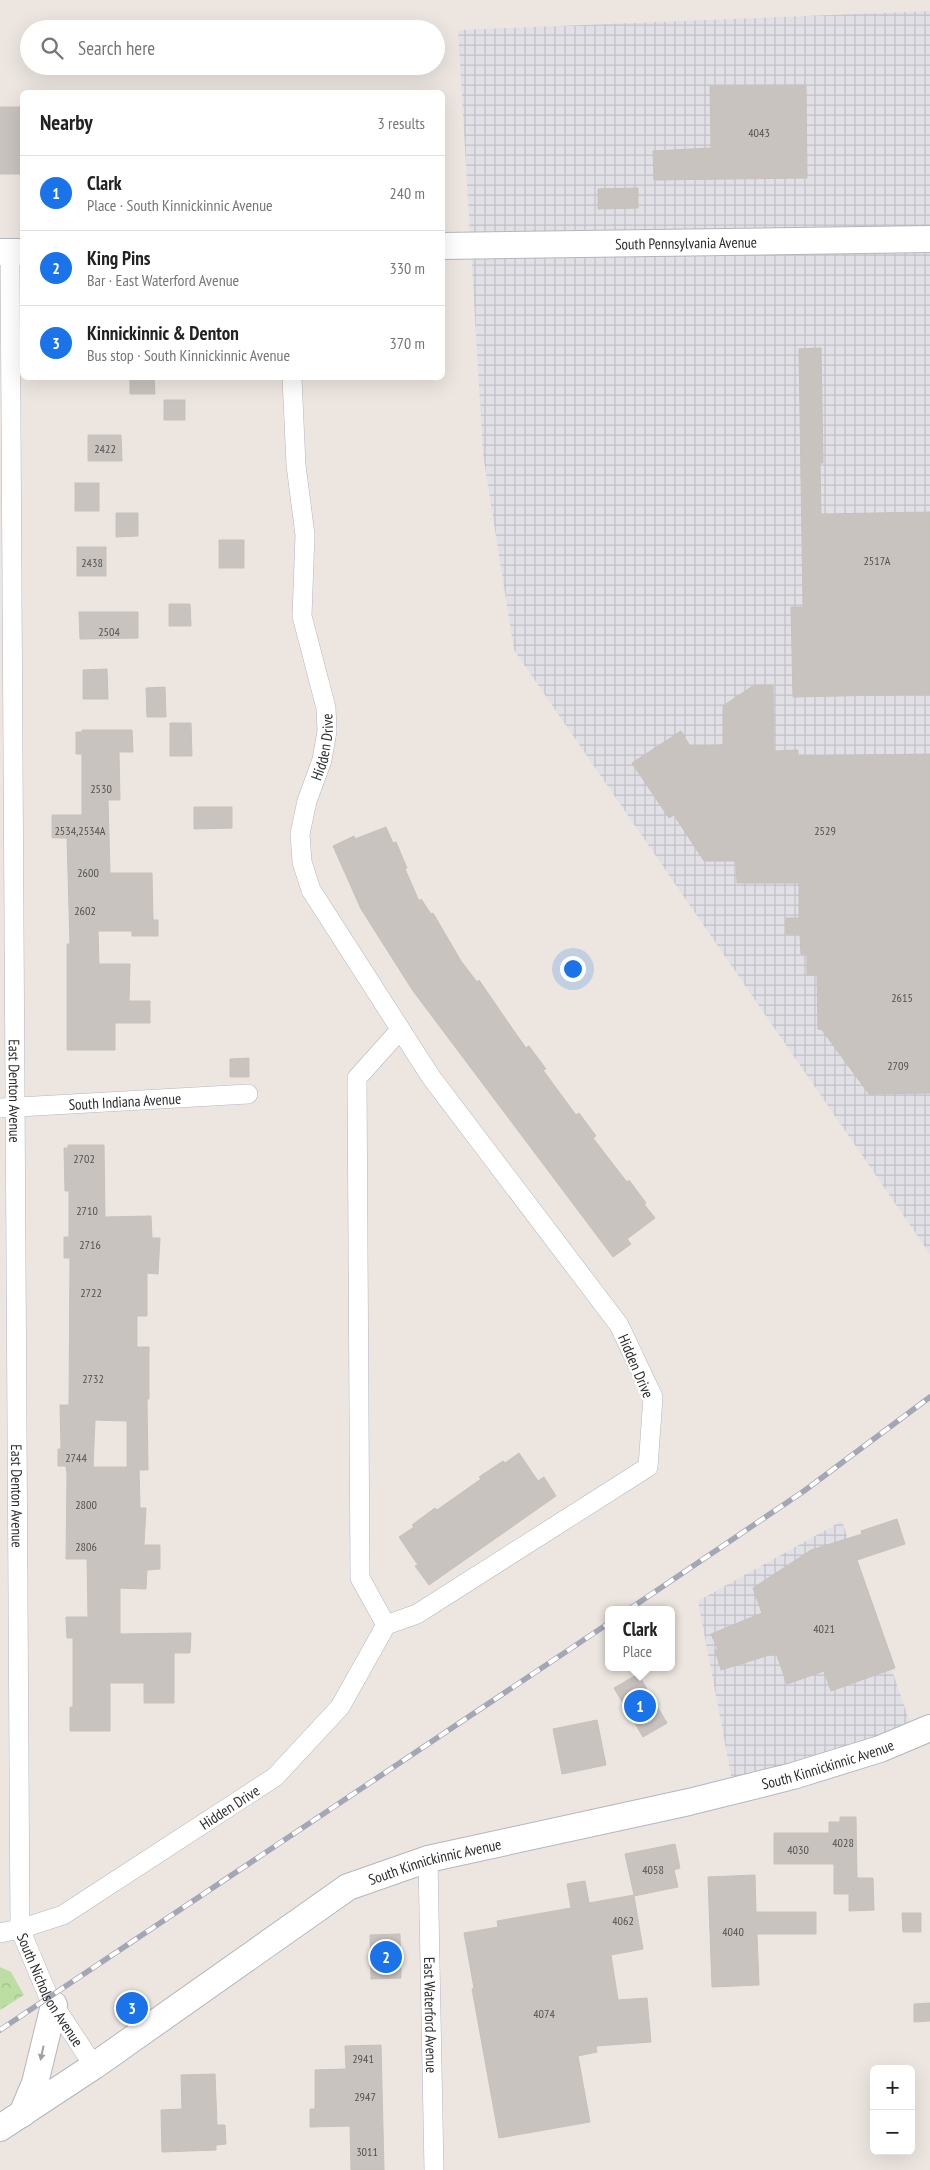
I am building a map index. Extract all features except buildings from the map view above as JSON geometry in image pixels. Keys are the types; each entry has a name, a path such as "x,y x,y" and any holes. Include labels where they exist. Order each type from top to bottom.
{"street":[{"name":"South Pennsylvania Avenue","path":"445,246 930,239"},
{"name":"East Denton Avenue","path":"11,252 8,1108 20,1929"},
{"name":"Hidden Drive","path":"20,1929 63,1914 275,1777 340,1706 386,1626 417,1614 648,1467 653,1397 619,1325 431,1077 312,890 302,862 300,834 307,801 322,760 327,731 326,708 302,616 305,535 296,465 292,380"},
{"path":"386,1626 360,1578 357,1078 400,1030"},
{"name":"South Indiana Avenue","path":"8,1108 248,1094"},
{"name":"South Kinnickinnic Avenue","path":"0,2128 94,2066 348,1888 428,1859 689,1802 794,1776 880,1749 930,1728"},
{"name":"East Waterford Avenue","path":"428,1859 434,2170"},
{"name":"South Nicholson Avenue","path":"0,1933 20,1929 32,1961 54,2005 94,2066"},
{"path":"22,2114 35,2083 54,2005"}],"shaded area":[{"path":"930,11 930,1254 514,650 483,454 458,30"},
{"path":"842,1521 914,1735 734,1791 698,1601"}],"green space":[{"path":"0,1967 11,1972 24,1995 0,2010"}],"railway":[{"path":"634,1606 804,1491 930,1397"},
{"path":"0,2030 605,1626"}],"place":[{"name":"Clark","path":"640,1706"},
{"name":"King Pins","path":"386,1957"},
{"name":"Kinnickinnic & Denton","path":"132,2008"}]}
